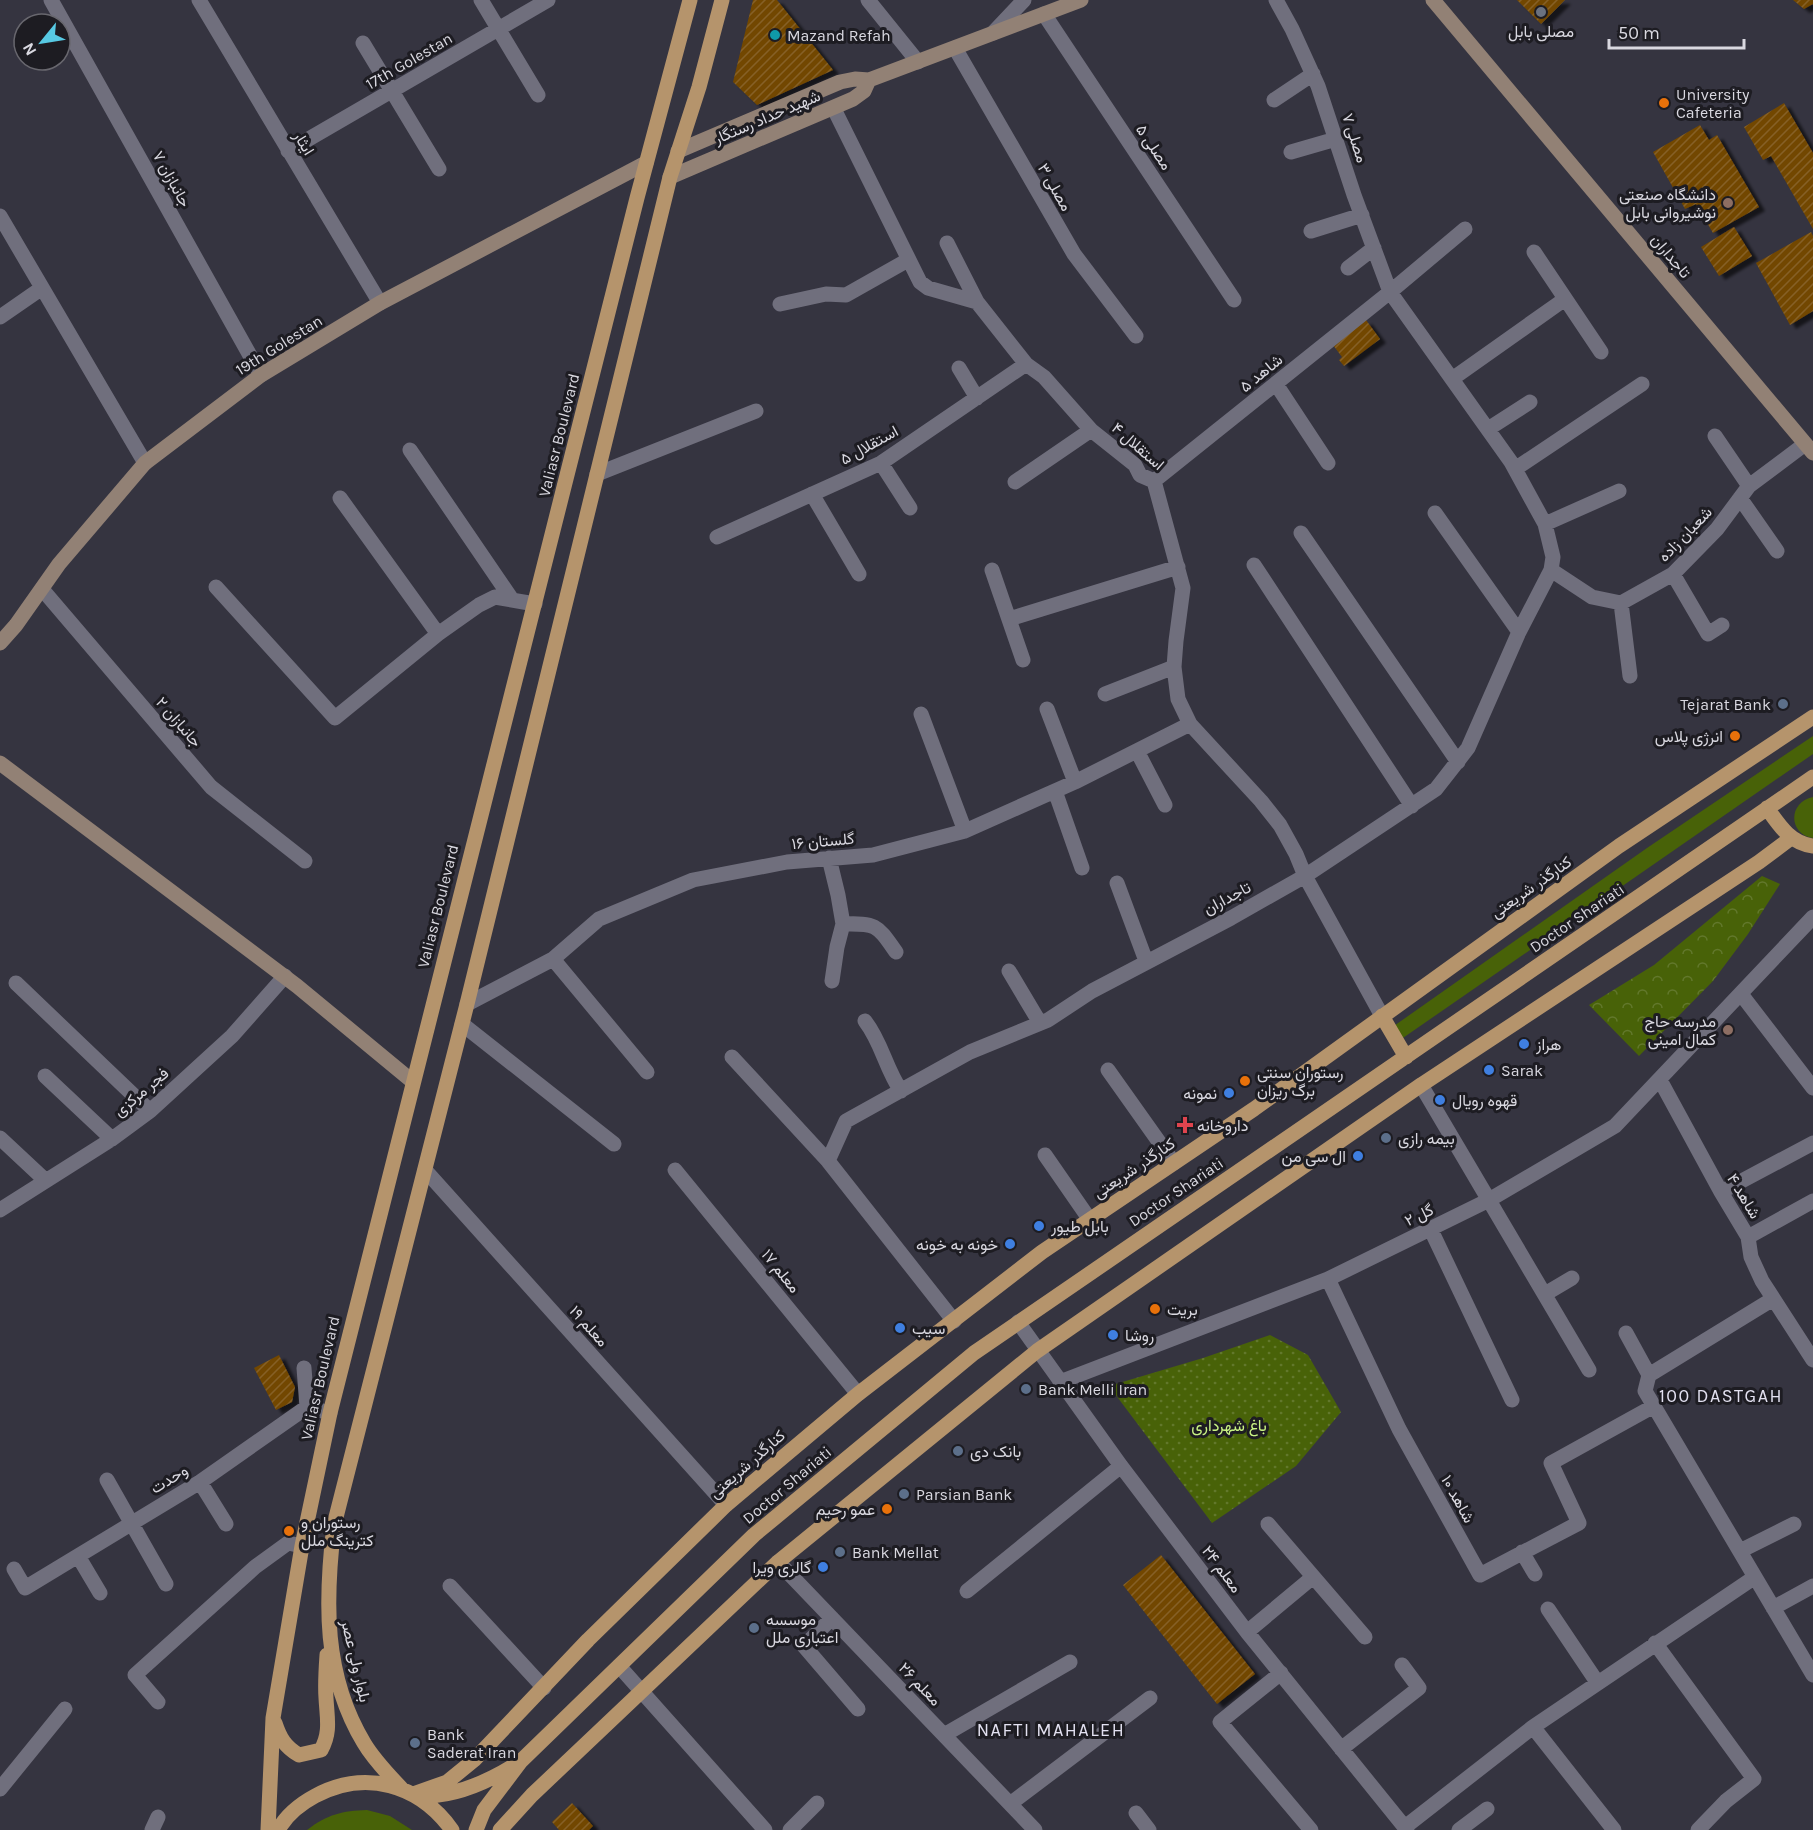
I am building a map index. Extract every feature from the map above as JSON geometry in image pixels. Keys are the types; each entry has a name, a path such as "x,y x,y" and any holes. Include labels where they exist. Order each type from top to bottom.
{"main road":[{"name":"Valiasr Boulevard","path":"268,1830 273,1718 302,1546 330,1413 412,1081 646,163 690,0"},
{"path":"425,1170 670,177 699,87 722,0"},
{"name":"شهید حداد رستگار","path":"678,151 840,82 855,78 869,80 1081,0"},
{"name":"تاجداران","path":"1432,0 1809,448"},
{"name":"شهید حداد رستگار","path":"670,177 834,109 864,91 869,80"},
{"path":"653,138 678,151"},
{"path":"646,163 678,151"},
{"name":"19th Golestan","path":"0,643 16,625 59,564 145,463 261,375 381,303 646,163"},
{"path":"646,163 670,177"},
{"name":"کنارگذر شریعتی","path":"407,1792 436,1787 459,1773 495,1739 588,1640 726,1505 858,1394 1042,1252 1174,1163 1619,846 1813,717"},
{"path":"0,763 285,976 412,1081"},
{"name":"Doctor Shariati","path":"521,1761 754,1535 974,1353 1813,777"},
{"path":"1767,808 1779,825 1805,845"},
{"path":"500,1830 532,1795 778,1563 1037,1351 1421,1085 1759,862 1805,845"},
{"path":"1382,1016 1406,1057"},
{"name":"بلوار ولی عصر","path":"407,1792 380,1764 364,1743 342,1697 327,1612 327,1577 334,1525 425,1170"},
{"path":"273,1718 282,1741 289,1749 299,1755 321,1750 327,1739 329,1727 326,1698 327,1612"},
{"path":"278,1830 303,1802 330,1788 353,1783 378,1783 430,1796 455,1792 486,1780 521,1761"},
{"path":"476,1830 484,1810 521,1761"},
{"path":"407,1792 424,1800 442,1816 452,1830"}],"street":[{"name":"جانبازان ۷","path":"51,0 261,375"},
{"name":"ایثار","path":"199,0 381,303"},
{"path":"481,0 538,95"},
{"name":"17th Golestan","path":"288,151 548,0"},
{"path":"868,0 918,62"},
{"path":"993,33 1024,0"},
{"name":"مصلی ۷","path":"1276,0 1313,74 1390,292 1515,469 1545,524 1553,557 1551,570"},
{"name":"مصلی ۵","path":"1044,14 1234,300"},
{"path":"363,43 439,169"},
{"name":"مصلی ۳","path":"955,48 1074,254 1136,336"},
{"path":"1274,99 1313,74"},
{"path":"834,109 920,282 928,288 977,302"},
{"path":"1291,152 1336,139"},
{"path":"1311,231 1362,215"},
{"path":"0,216 145,463"},
{"name":"شاهد ۵","path":"1154,481 1465,229"},
{"name":"استقلال ۴","path":"947,243 977,302 1026,364 1044,377 1091,430 1135,465 1140,475 1154,481 1184,588 1174,667 1178,699 1190,724 1280,825 1305,876 1382,1016"},
{"path":"1348,268 1374,248"},
{"path":"1534,252 1601,352"},
{"path":"780,304 826,294 846,294 908,260"},
{"path":"0,317 42,288"},
{"path":"1452,379 1565,299"},
{"name":"استقلال ۵","path":"717,537 881,463 1026,364"},
{"path":"959,368 976,398"},
{"path":"1276,384 1328,463"},
{"path":"1515,469 1642,384"},
{"path":"1488,429 1530,402"},
{"path":"597,474 756,411"},
{"path":"1014,482 1091,430"},
{"path":"1715,436 1777,551"},
{"name":"شعبان زاده","path":"1621,603 1673,574 1717,530 1744,492 1809,448"},
{"path":"411,450 511,598"},
{"path":"881,463 910,508"},
{"path":"1545,524 1619,491"},
{"path":"812,494 859,574"},
{"path":"340,498 438,634"},
{"path":"1435,513 1519,632"},
{"path":"1301,533 1458,762"},
{"path":"1254,565 1412,806"},
{"path":"1009,619 1178,567"},
{"path":"992,570 1023,660"},
{"path":"1551,570 1592,597 1621,603 1630,676"},
{"name":"تاجداران","path":"828,1161 846,1121 970,1052 1040,1023 1146,961 1231,918 1305,876 1436,789 1468,748 1519,632 1551,570"},
{"path":"1673,574 1708,633 1722,625"},
{"path":"216,587 335,718 438,634 479,605 495,597 535,604"},
{"name":"جانبازان ۲","path":"42,589 211,787 305,861"},
{"path":"1105,694 1174,667"},
{"path":"1047,709 1076,782"},
{"path":"921,714 965,831"},
{"name":"گلستان ۱۶","path":"467,1004 553,959 599,919 693,880 787,862 873,855 965,831 1076,782 1190,724"},
{"path":"1137,752 1165,805"},
{"path":"1055,791 1082,868"},
{"path":"829,858 843,924 832,981"},
{"path":"1117,883 1146,961"},
{"name":"گل ۲","path":"1060,1382 1328,1279 1489,1200 1615,1126 1813,917"},
{"path":"843,924 868,923 880,929 896,952"},
{"path":"553,959 647,1072"},
{"path":"1010,971 1040,1023"},
{"name":"فجر مرکزی","path":"0,1210 112,1139 150,1111 232,1036 285,976"},
{"path":"16,983 150,1111"},
{"path":"1741,994 1813,1088"},
{"path":"866,1021 875,1034 890,1075 901,1091"},
{"path":"462,1024 614,1144"},
{"path":"732,1057 828,1161 954,1321"},
{"path":"1108,1070 1174,1163"},
{"path":"45,1076 112,1139"},
{"name":"شاهد ۴","path":"1660,1080 1720,1192 1748,1237 1751,1257 1773,1299 1813,1360"},
{"path":"1421,1085 1589,1370"},
{"path":"0,1138 45,1180"},
{"path":"1720,1192 1813,1143"},
{"path":"1045,1155 1090,1220"},
{"name":"معلم ۱۹","path":"425,1170 726,1505"},
{"name":"معلم ۱۷","path":"675,1170 858,1394"},
{"path":"1748,1237 1813,1201"},
{"path":"1431,1230 1512,1400"},
{"path":"1545,1294 1572,1278"},
{"name":"شاهد ۱۰","path":"1328,1279 1399,1429 1480,1575 1579,1523 1551,1463 1654,1406"},
{"path":"1773,1299 1650,1375 1644,1391 1813,1675"},
{"name":"معلم ۲۴","path":"1018,1322 1121,1466 1247,1632 1406,1829"},
{"path":"1626,1333 1650,1375"},
{"path":"304,1368 307,1407 330,1413"},
{"name":"وحدت","path":"14,1569 25,1588 200,1482 307,1407"},
{"path":"967,1591 1121,1466"},
{"path":"107,1479 166,1584"},
{"path":"200,1482 226,1524"},
{"path":"1268,1524 1365,1637"},
{"path":"1740,1551 1794,1524"},
{"path":"158,1702 135,1675 255,1567 288,1543 302,1546"},
{"path":"1521,1552 1535,1574"},
{"path":"78,1556 100,1593"},
{"name":"معلم ۲۶","path":"778,1563 1010,1804 1027,1827"},
{"path":"1247,1632 1313,1577"},
{"path":"1406,1829 1533,1726 1755,1577"},
{"path":"1773,1608 1813,1586"},
{"path":"450,1587 543,1688"},
{"path":"1548,1609 1597,1682"},
{"path":"832,1618 804,1646 858,1708"},
{"path":"1655,1643 1754,1779 1726,1801 1698,1830"},
{"path":"944,1735 1070,1662"},
{"path":"1341,1749 1419,1688 1402,1665"},
{"path":"619,1666 765,1830"},
{"path":"1281,1673 1221,1722 1311,1830"},
{"path":"1010,1804 1150,1698"},
{"path":"0,1789 65,1709"},
{"path":"1533,1726 1614,1830"},
{"path":"790,1830 817,1803"},
{"path":"1459,1830 1487,1809"},
{"path":"1136,1813 1149,1830"}],"green space":[{"path":"1813,736 1813,754 1400,1040 1391,1028 1647,848"},
{"path":"1813,797 1813,838 1799,831 1794,818 1799,805"},
{"path":"1762,876 1780,884 1748,934 1713,981 1639,1056 1589,1005 1654,965"},
{"name":"باغ شهرداری","path":"1270,1335 1308,1355 1341,1412 1296,1466 1212,1523 1109,1386"},
{"path":"367,1810 390,1816 412,1830 307,1830 336,1814"}],"building":[{"name":"Mazand Refah","path":"753,0 777,0 833,70 757,105 733,82"},
{"name":"مصلی بابل","path":"1517,0 1565,0 1541,24"},
{"path":"1793,0 1813,0 1813,4 1804,9"},
{"path":"1784,103 1813,153 1813,229 1771,156 1763,160 1744,127"},
{"path":"1700,125 1709,140 1717,135 1759,207 1713,233 1696,204 1685,209 1653,152"},
{"path":"1734,227 1752,256 1719,276 1701,247"},
{"path":"1811,232 1813,236 1813,311 1790,325 1756,263"},
{"path":"1366,320 1380,339 1344,366 1339,360 1342,357 1333,345"},
{"path":"279,1355 295,1387 292,1402 276,1410 254,1368"},
{"path":"1161,1555 1255,1674 1217,1704 1123,1585"},
{"path":"572,1803 593,1826 589,1830 559,1830 552,1822"}],"place":[{"name":"مصلی بابل","path":"1541,12"},
{"name":"Mazand Refah","path":"775,35"},
{"name":"University Cafeteria","path":"1664,103"},
{"name":"دانشگاه صنعتی نوشیروانی بابل","path":"1728,203"},
{"name":"Tejarat Bank","path":"1783,704"},
{"name":"انرژی پلاس","path":"1735,736"},
{"name":"مدرسه حاج کمال امینی","path":"1728,1030"},
{"name":"هراز","path":"1524,1044"},
{"name":"Sarak","path":"1489,1070"},
{"name":"رستوران سنتی برگ ریزان","path":"1245,1081"},
{"name":"نمونه","path":"1229,1093"},
{"name":"قهوه رویال","path":"1440,1100"},
{"name":"داروخانه","path":"1185,1125"},
{"name":"بیمه رازی","path":"1386,1138"},
{"name":"ال سی من","path":"1358,1156"},
{"name":"بابل طیور","path":"1039,1226"},
{"name":"خونه به خونه","path":"1010,1244"},
{"name":"بریت","path":"1155,1309"},
{"name":"سیب","path":"900,1328"},
{"name":"روشا","path":"1113,1335"},
{"name":"Bank Melli Iran","path":"1026,1389"},
{"name":"بانک دی","path":"958,1451"},
{"name":"Parsian Bank","path":"904,1494"},
{"name":"عمو رحیم","path":"887,1509"},
{"name":"رستوران و کترینگ ملل","path":"289,1531"},
{"name":"Bank Mellat","path":"840,1552"},
{"name":"گالری ویرا","path":"823,1567"},
{"name":"موسسه اعتباری ملل","path":"754,1628"},
{"name":"Bank Saderat Iran","path":"415,1743"}],"district":[{"name":"100 DASTGAH","path":"1721,1396"},
{"name":"NAFTI MAHALEH","path":"1051,1730"}]}
